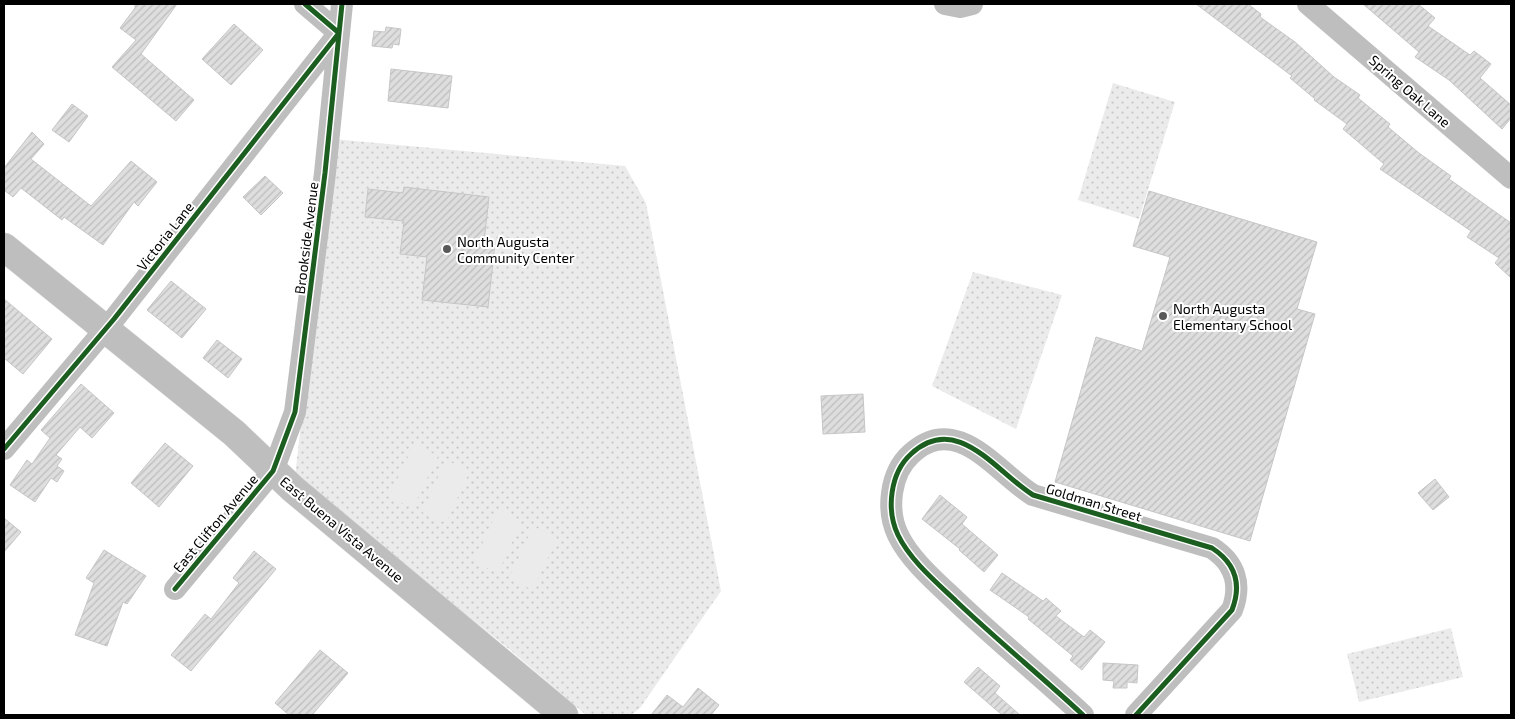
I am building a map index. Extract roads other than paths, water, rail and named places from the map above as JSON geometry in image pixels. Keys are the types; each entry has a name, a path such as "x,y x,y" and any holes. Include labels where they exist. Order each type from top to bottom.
{"main road":[{"name":"East Buena Vista Avenue","path":"4,247 234,433 273,471 564,715"}],"street":[{"path":"305,4 339,33"},
{"name":"Brookside Avenue","path":"273,471 295,412 325,173 342,4"},
{"path":"945,4 954,7 972,4"},
{"name":"Spring Oak Lane","path":"1308,4 1511,178"},
{"name":"Victoria Lane","path":"4,449 106,330 339,33"},
{"name":"Goldman Street","path":"1082,715 931,577 902,544 894,523 892,511 894,483 903,464 918,448 937,439 960,442 983,453 1019,486 1033,495 1212,548 1228,561 1236,580 1236,600 1232,610 1136,715"},
{"name":"East Clifton Avenue","path":"175,589 273,471"}],"place":[{"name":"North Augusta Community Center","path":"447,249"},
{"name":"North Augusta Elementary School","path":"1163,316"}]}
